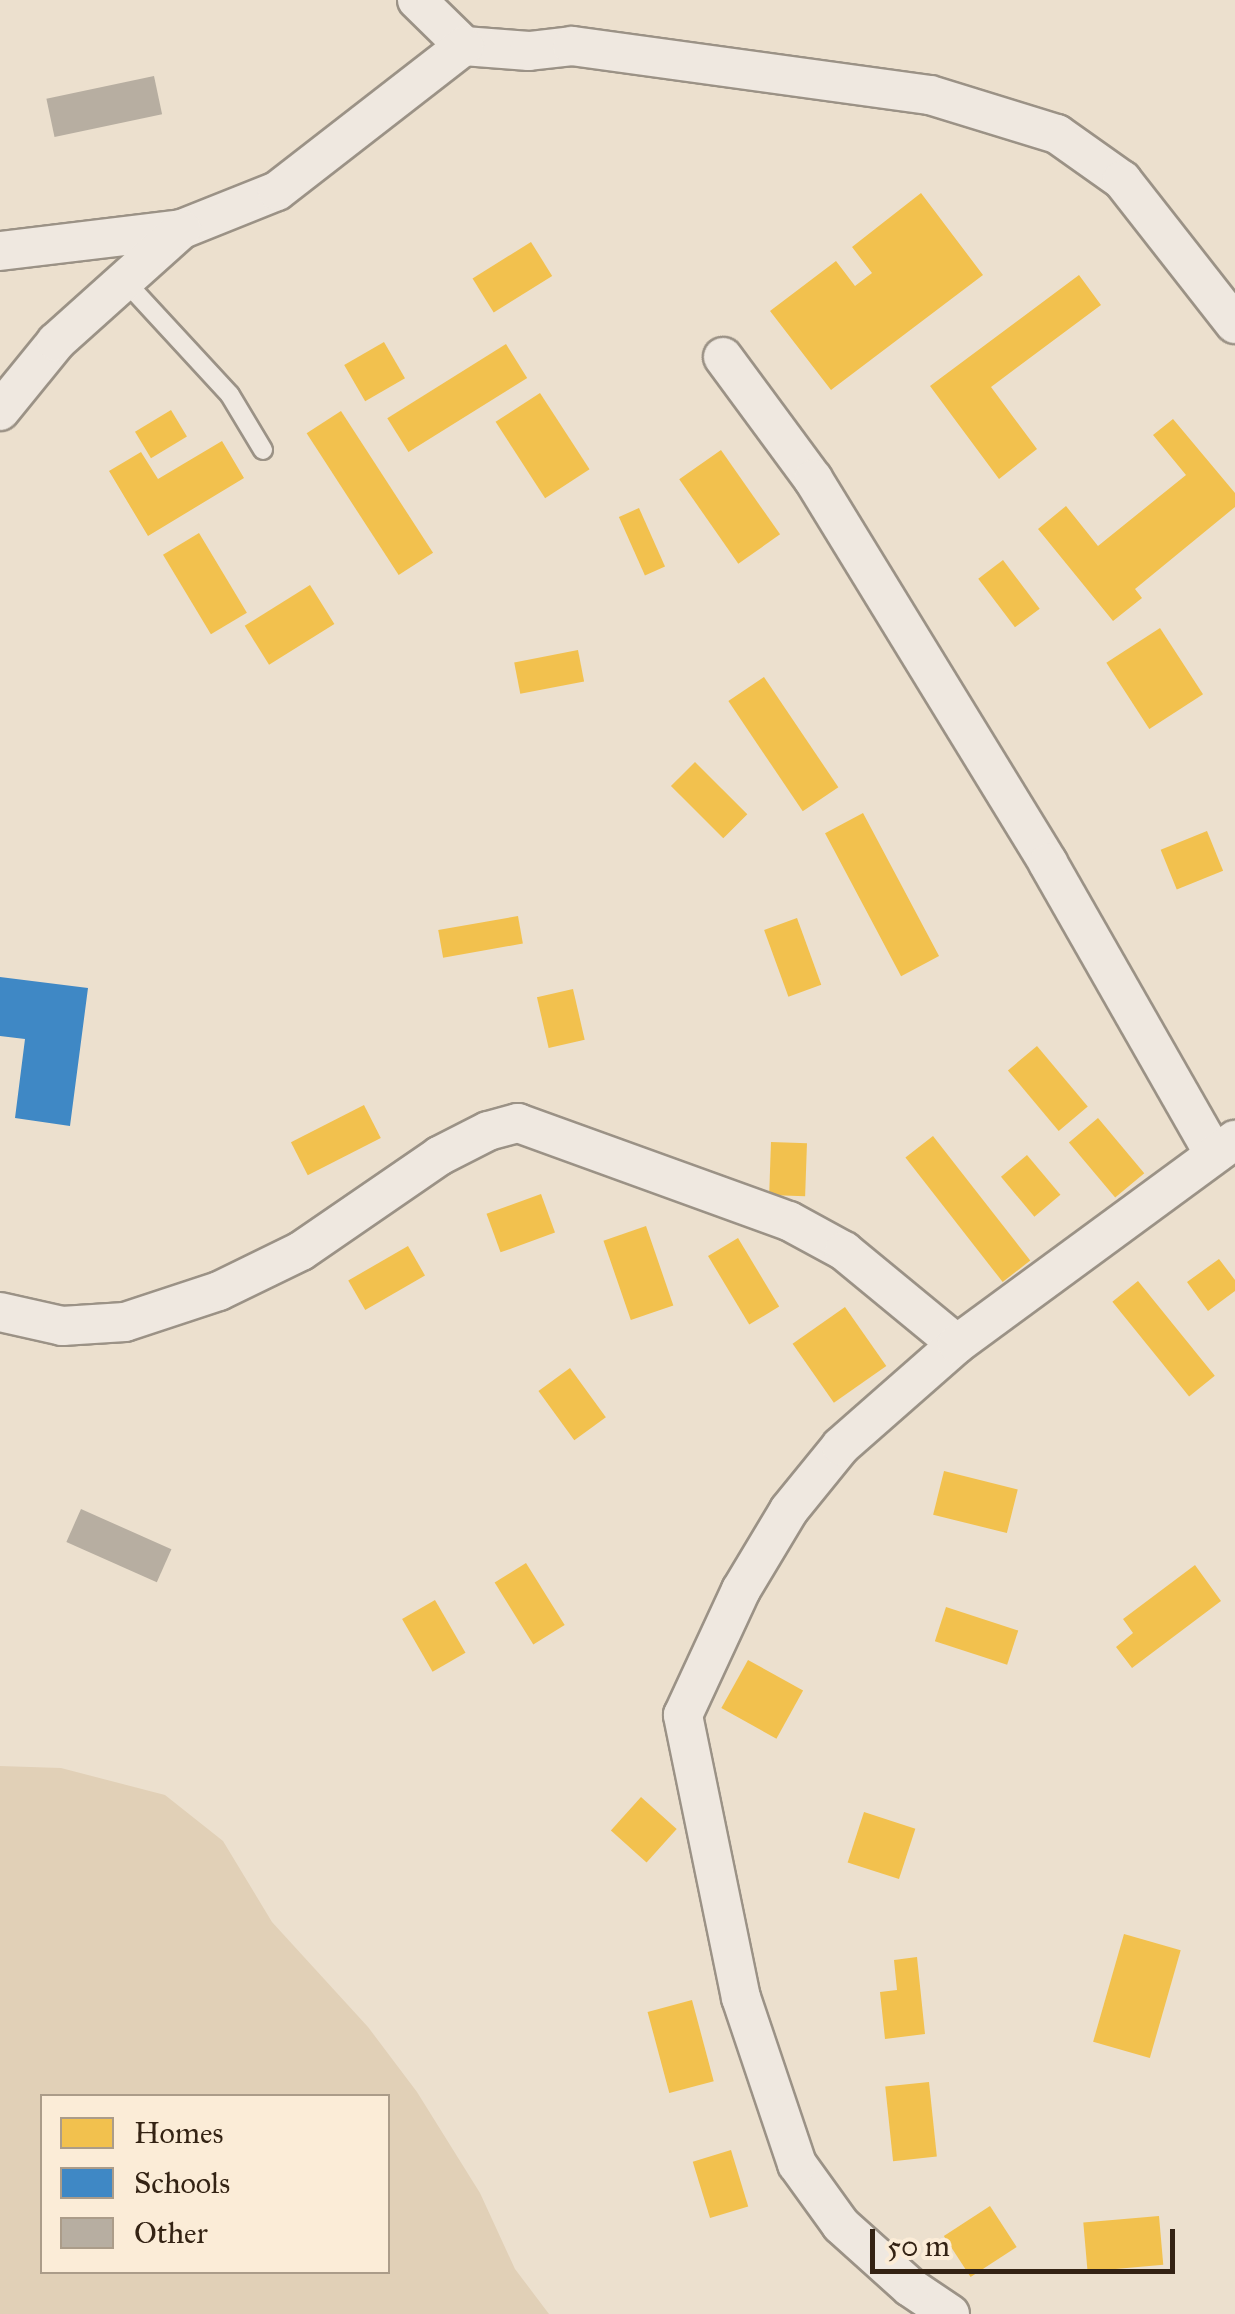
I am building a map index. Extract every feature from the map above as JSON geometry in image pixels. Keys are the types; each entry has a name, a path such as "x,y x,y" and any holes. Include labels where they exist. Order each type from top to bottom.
{"street":[{"path":"416,0 464,46 530,52 572,46 930,95 1057,134 1122,180 1235,324"},
{"path":"0,251 182,229 277,191 464,46"},
{"path":"0,411 56,342 182,229"},
{"path":"723,357 813,480 1225,1147 957,1344 841,1446 788,1510 741,1590 682,1716 741,1998 797,2164 841,2225 910,2288 950,2314"},
{"path":"0,1312 62,1326 126,1322 219,1291 301,1251 439,1156 488,1130 518,1123 789,1221 844,1251 957,1344"}],"lane":[{"path":"124,280 230,395 262,450"}],"shaded area":[{"path":"0,1766 61,1768 165,1795 223,1841 272,1922 368,2027 417,2092 480,2193 515,2269 549,2314 0,2314"}],"building: Homes":[{"path":"921,193 983,275 831,390 770,311 836,261 855,286 872,273 852,247"},
{"path":"531,242 552,276 494,312 472,279"},
{"path":"1079,275 1101,305 991,387 1037,449 999,479 930,386"},
{"path":"384,342 405,378 365,401 344,365"},
{"path":"506,344 527,378 408,452 387,418"},
{"path":"540,393 590,469 545,498 496,422"},
{"path":"171,410 187,437 151,458 135,432"},
{"path":"341,411 433,553 399,575 307,433"},
{"path":"1173,419 1235,493 1235,507 1135,589 1142,598 1113,621 1038,529 1066,506 1098,546 1186,475 1153,435"},
{"path":"222,441 244,478 148,536 109,471 141,452 158,479"},
{"path":"721,450 780,534 738,564 679,479"},
{"path":"639,508 665,566 645,575 619,517"},
{"path":"199,533 247,613 211,634 163,555"},
{"path":"1003,560 1040,609 1015,627 978,579"},
{"path":"310,585 334,624 269,665 245,626"},
{"path":"1160,628 1203,694 1149,729 1106,663"},
{"path":"578,650 584,681 520,694 514,662"},
{"path":"764,677 838,787 803,811 728,701"},
{"path":"695,762 747,814 723,838 671,786"},
{"path":"863,813 939,956 901,976 825,833"},
{"path":"1207,831 1223,871 1177,890 1161,850"},
{"path":"518,916 523,944 443,958 438,930"},
{"path":"797,918 821,985 788,997 764,930"},
{"path":"573,989 585,1040 549,1048 537,997"},
{"path":"1037,1046 1088,1107 1059,1131 1008,1070"},
{"path":"364,1105 381,1138 308,1175 291,1142"},
{"path":"1098,1118 1144,1173 1115,1198 1069,1142"},
{"path":"933,1136 1030,1261 1003,1282 905,1158"},
{"path":"771,1142 807,1143 805,1196 769,1195"},
{"path":"1027,1155 1060,1195 1034,1217 1001,1177"},
{"path":"541,1194 555,1233 501,1252 486,1214"},
{"path":"646,1226 673,1305 631,1320 603,1241"},
{"path":"738,1238 779,1307 749,1325 708,1256"},
{"path":"408,1246 425,1275 365,1310 348,1280"},
{"path":"1219,1259 1235,1280 1235,1291 1208,1311 1187,1282"},
{"path":"1138,1281 1215,1376 1189,1397 1112,1302"},
{"path":"845,1307 886,1366 834,1403 793,1344"},
{"path":"570,1368 606,1417 574,1440 538,1391"},
{"path":"944,1471 1018,1489 1007,1533 933,1515"},
{"path":"526,1563 565,1625 533,1645 495,1583"},
{"path":"1195,1565 1221,1601 1132,1668 1116,1647 1133,1633 1123,1619"},
{"path":"435,1600 466,1653 433,1672 402,1619"},
{"path":"946,1607 1018,1630 1007,1665 935,1641"},
{"path":"748,1660 803,1691 776,1739 721,1708"},
{"path":"641,1797 677,1829 647,1863 611,1830"},
{"path":"864,1812 915,1829 899,1879 848,1862"},
{"path":"1124,1934 1181,1950 1150,2058 1093,2042"},
{"path":"917,1957 925,2034 885,2039 880,1992 897,1990 894,1960"},
{"path":"692,2000 714,2081 669,2093 648,2012"},
{"path":"929,2082 937,2157 893,2161 885,2087"},
{"path":"731,2150 748,2206 710,2218 693,2162"},
{"path":"990,2206 1017,2247 971,2277 944,2236"},
{"path":"1159,2216 1163,2265 1088,2271 1083,2223"}],"building: Schools":[{"path":"0,977 88,988 70,1126 15,1118 25,1039 0,1036"}],"building: Other":[{"path":"154,76 162,114 55,137 46,99"},
{"path":"81,1509 171,1549 157,1582 66,1542"}]}
